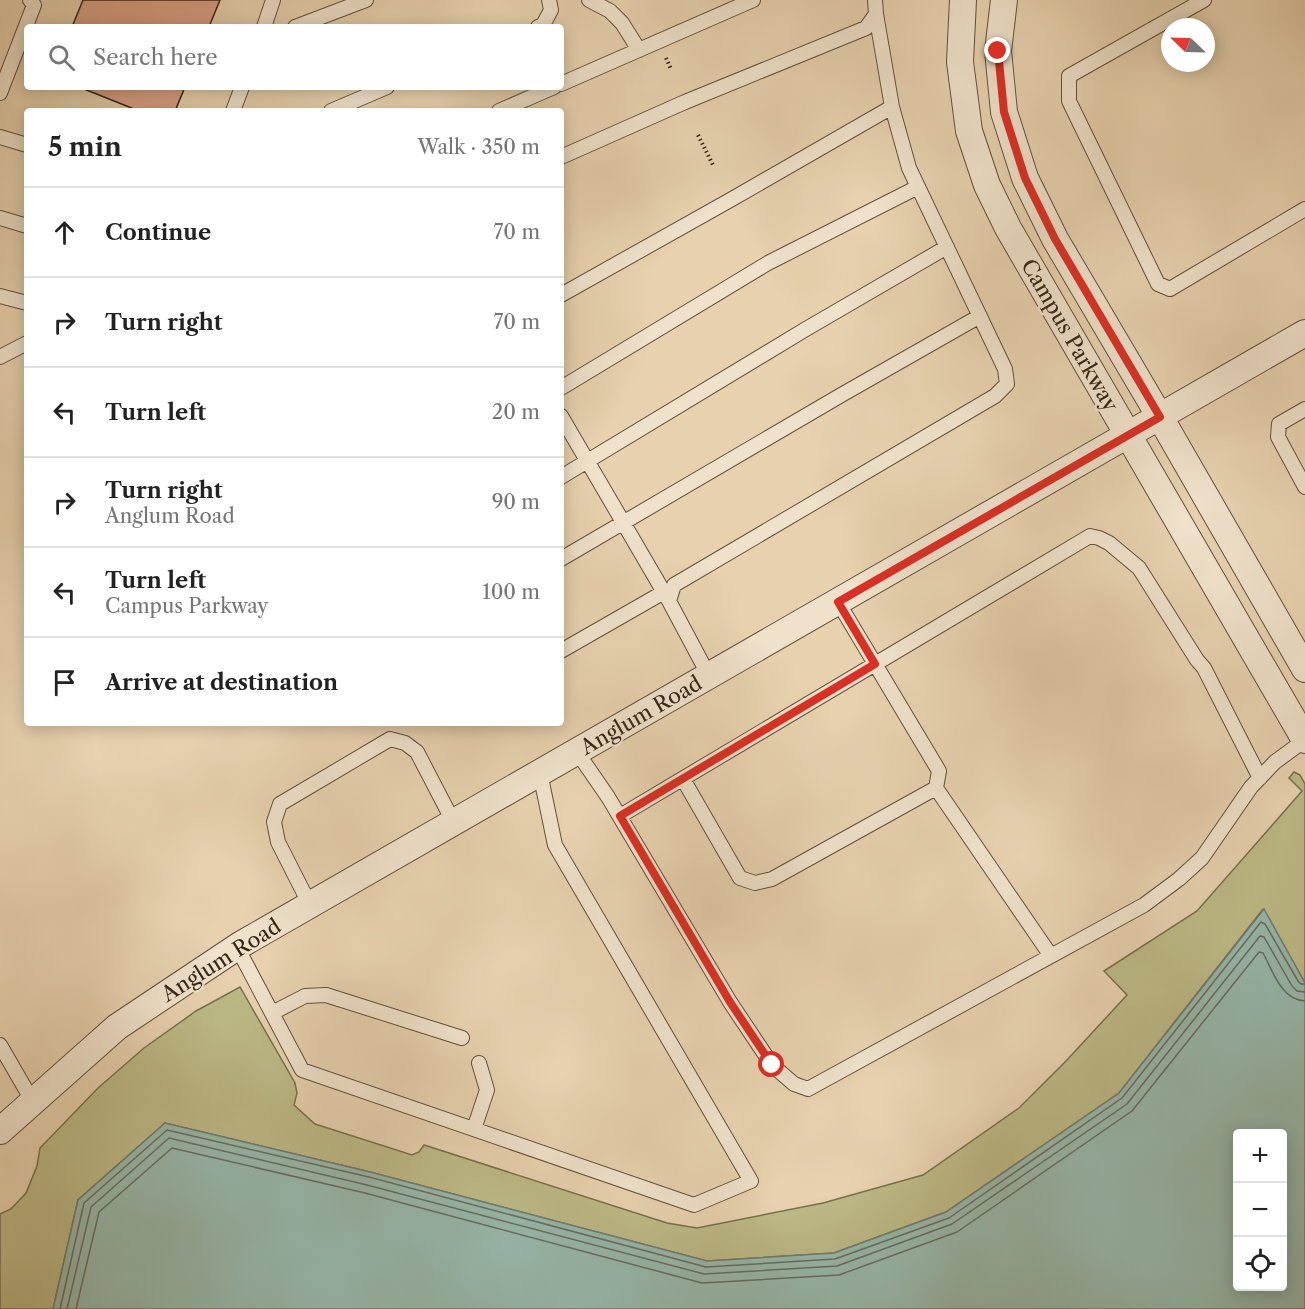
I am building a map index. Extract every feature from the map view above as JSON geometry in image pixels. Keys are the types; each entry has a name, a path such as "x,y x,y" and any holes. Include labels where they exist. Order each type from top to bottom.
{"street":[{"name":"Campus Parkway","path":"963,0 960,62 969,131 987,184 1008,228 1305,740"},
{"name":"Campus Parkway","path":"1004,0 998,51 1004,112 1025,178 1055,239 1305,669"},
{"name":"Anglum Road","path":"0,1131 117,1028 237,947 1305,333"}],"lane":[{"path":"27,24 34,5 30,0"},
{"path":"265,24 273,0"},
{"path":"303,24 366,0"},
{"path":"544,24 551,10 549,0"},
{"path":"564,83 639,50 729,5 753,0"},
{"path":"1204,0 1069,76 1069,101 1158,284 1170,289 1305,208"},
{"path":"594,1 610,11 622,23 639,50"},
{"path":"564,649 666,597 674,585 994,396 1007,384 1005,369 909,168 892,107 875,7"},
{"path":"564,156 685,102 866,28 875,7"},
{"path":"0,93 24,31"},
{"path":"234,108 241,90"},
{"path":"338,108 380,90"},
{"path":"506,108 547,90"},
{"path":"564,293 892,107"},
{"path":"0,137 24,144"},
{"path":"564,386 768,263 918,187"},
{"path":"0,218 24,225"},
{"path":"564,475 947,247"},
{"path":"0,296 24,302"},
{"path":"564,557 980,316"},
{"path":"0,357 24,345"},
{"path":"1305,409 1279,424 1278,437 1305,488"},
{"path":"564,421 709,676"},
{"path":"620,816 1090,536 1109,543 1139,568 1204,668 1260,778"},
{"path":"838,602 939,771 936,788 1051,956"},
{"path":"310,905 278,842 274,822 280,804 390,739 405,743 417,752 454,823"},
{"path":"577,752 620,816 730,1002 772,1065 794,1084 808,1089 1144,905 1179,879 1202,858 1251,787 1275,762 1305,740"},
{"path":"237,947 302,1070 694,1205 751,1181 555,845 540,773"},
{"path":"683,779 740,878 755,883 772,879 936,788"},
{"path":"272,1013 305,996 326,995 462,1038"},
{"path":"0,1045 33,1102"},
{"path":"474,1129 486,1090 479,1063"}],"path":[{"path":"698,135 714,167"}],"shaded area":[{"path":"1294,772 1300,775 1305,784 1305,983 1263,909 1119,1093 946,1212 834,1253 707,1261 370,1172 165,1123 78,1200 53,1309 0,1309 0,1214 11,1209 26,1193 37,1166 40,1148 98,1088 144,1048 196,1011 240,987 295,1083 297,1093 294,1105 315,1124 412,1155 419,1152 424,1145 667,1223 697,1228 823,1203 923,1175 1019,1108 1127,995 1104,971 1197,911 1302,791 1289,778"}],"water":[{"path":"1264,909 1305,983 1305,1309 53,1309 78,1200 165,1123 370,1172 707,1261 834,1253 946,1212 1119,1093"}],"building":[{"path":"83,0 220,0 210,24 73,24"},
{"path":"86,90 184,90 176,108 132,108"}],"route":[{"path":"772,1065 730,1002 620,816 875,664 838,602 1160,417 1055,239 1025,178 1004,112 998,51"}]}
